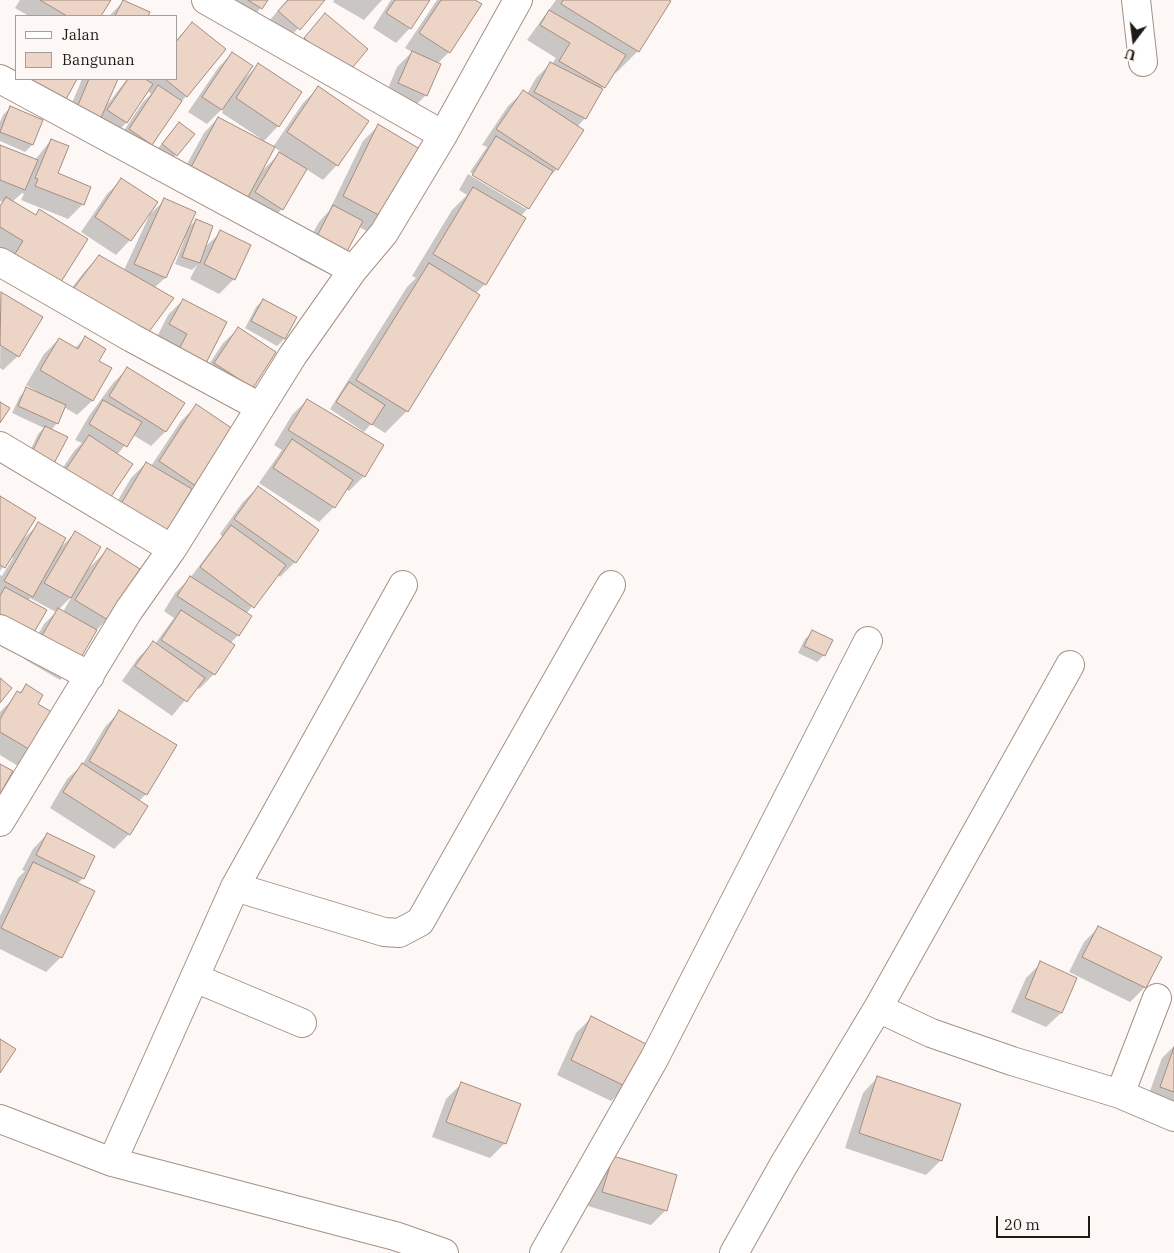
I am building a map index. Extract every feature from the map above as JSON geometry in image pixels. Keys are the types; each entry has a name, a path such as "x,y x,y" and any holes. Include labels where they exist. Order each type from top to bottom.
{"street":[{"path":"206,0 443,135"},
{"path":"2,814 90,676 129,610 172,549 260,407 353,270 384,233 443,135 518,0"},
{"path":"1136,0 1143,62"},
{"path":"0,79 353,270"},
{"path":"0,262 132,338 260,407"},
{"path":"0,446 172,549"},
{"path":"112,1162 235,887 403,585"},
{"path":"235,887 384,932 399,933 420,922 611,585"},
{"path":"0,629 90,676"},
{"path":"544,1253 654,1059 868,641"},
{"path":"734,1253 783,1166 878,1008 1070,665"},
{"path":"194,978 302,1023"},
{"path":"1120,1094 1158,998"},
{"path":"878,1008 940,1036 1012,1061 1120,1094 1174,1117"},
{"path":"0,1119 112,1162 388,1245 444,1253"}],"building":[{"path":"40,0 111,0 102,15 65,15"},
{"path":"123,0 150,12 148,15 116,15"},
{"path":"248,0 268,0 262,9"},
{"path":"288,0 325,0 300,30 278,11"},
{"path":"395,0 430,0 411,29 386,13"},
{"path":"441,0 475,0 482,4 450,53 419,33"},
{"path":"563,0 671,1 639,52 561,4"},
{"path":"549,10 626,55 605,88 559,61 570,43 540,25"},
{"path":"325,13 368,49 347,74 304,38"},
{"path":"192,22 226,49 187,97 166,80 178,80 178,40"},
{"path":"412,51 441,64 427,96 398,83"},
{"path":"232,52 253,66 222,110 202,97"},
{"path":"550,62 603,89 586,119 534,92"},
{"path":"258,63 302,92 279,127 236,98"},
{"path":"29,80 76,80 64,103 27,83"},
{"path":"89,80 118,80 100,120 76,110"},
{"path":"127,80 147,80 153,84 127,123 107,110"},
{"path":"158,85 182,101 152,145 129,129"},
{"path":"318,86 369,121 338,166 287,132"},
{"path":"523,90 584,130 558,170 496,129"},
{"path":"10,106 43,120 33,145 0,132"},
{"path":"218,117 275,147 247,199 190,169"},
{"path":"179,122 195,134 177,156 162,144"},
{"path":"378,124 423,151 388,220 343,196"},
{"path":"496,136 553,171 529,209 472,175"},
{"path":"51,139 69,146 58,173 91,187 84,205 35,186 38,179 35,178"},
{"path":"0,145 38,160 25,190 0,180"},
{"path":"279,152 307,169 283,210 255,192"},
{"path":"121,178 158,202 131,241 95,217"},
{"path":"473,187 526,218 486,285 433,254"},
{"path":"6,197 36,215 39,209 88,239 59,285 13,257 23,241 0,227 0,206"},
{"path":"164,198 196,212 166,278 134,264"},
{"path":"333,205 363,221 343,259 313,244"},
{"path":"196,219 213,226 200,263 182,257"},
{"path":"220,230 251,245 235,280 204,264"},
{"path":"99,255 174,298 148,333 73,289"},
{"path":"429,263 480,295 408,412 356,380"},
{"path":"1,292 43,317 19,357 0,345"},
{"path":"183,299 227,322 204,367 177,353 187,334 169,324"},
{"path":"263,299 297,317 285,339 251,321"},
{"path":"238,327 276,352 253,388 214,363"},
{"path":"85,336 106,349 99,361 112,368 93,401 40,370 59,338 78,349"},
{"path":"127,367 185,403 166,432 109,396"},
{"path":"349,382 385,405 372,425 336,402"},
{"path":"26,387 66,405 58,424 18,406"},
{"path":"307,399 384,445 365,477 288,430"},
{"path":"103,400 142,422 127,447 89,424"},
{"path":"0,402 10,408 0,423"},
{"path":"196,404 233,429 196,486 159,461"},
{"path":"45,426 68,437 51,469 29,458"},
{"path":"89,435 133,464 106,504 62,475"},
{"path":"292,439 353,480 335,508 273,468"},
{"path":"146,462 192,489 167,531 121,504"},
{"path":"258,486 319,530 296,563 234,519"},
{"path":"0,496 36,518 5,568 0,565"},
{"path":"38,522 66,538 33,597 4,581"},
{"path":"231,525 286,565 254,608 200,567"},
{"path":"75,531 101,547 71,598 44,583"},
{"path":"107,548 140,569 108,620 75,600"},
{"path":"190,576 252,616 239,636 177,596"},
{"path":"5,587 47,610 30,639 0,623 0,596"},
{"path":"58,608 97,630 76,666 37,644"},
{"path":"181,610 235,645 215,675 161,640"},
{"path":"812,630 833,640 825,656 804,646"},
{"path":"153,641 205,678 187,702 135,666"},
{"path":"0,678 12,688 0,703"},
{"path":"26,684 43,695 38,704 57,715 34,752 0,732 0,719 17,691 21,693"},
{"path":"119,710 177,745 147,795 89,761"},
{"path":"82,763 148,806 130,835 63,792"},
{"path":"0,764 13,771 0,794"},
{"path":"47,833 95,856 84,879 36,855"},
{"path":"33,862 95,891 62,958 1,928"},
{"path":"1098,926 1162,957 1146,988 1082,957"},
{"path":"1040,961 1077,978 1062,1013 1025,998"},
{"path":"591,1016 652,1047 627,1087 571,1060"},
{"path":"0,1039 16,1049 0,1073"},
{"path":"1174,1047 1174,1092 1160,1087"},
{"path":"877,1076 961,1104 942,1161 859,1133"},
{"path":"461,1082 521,1104 506,1144 446,1122"},
{"path":"613,1156 677,1175 667,1211 602,1192"}]}
